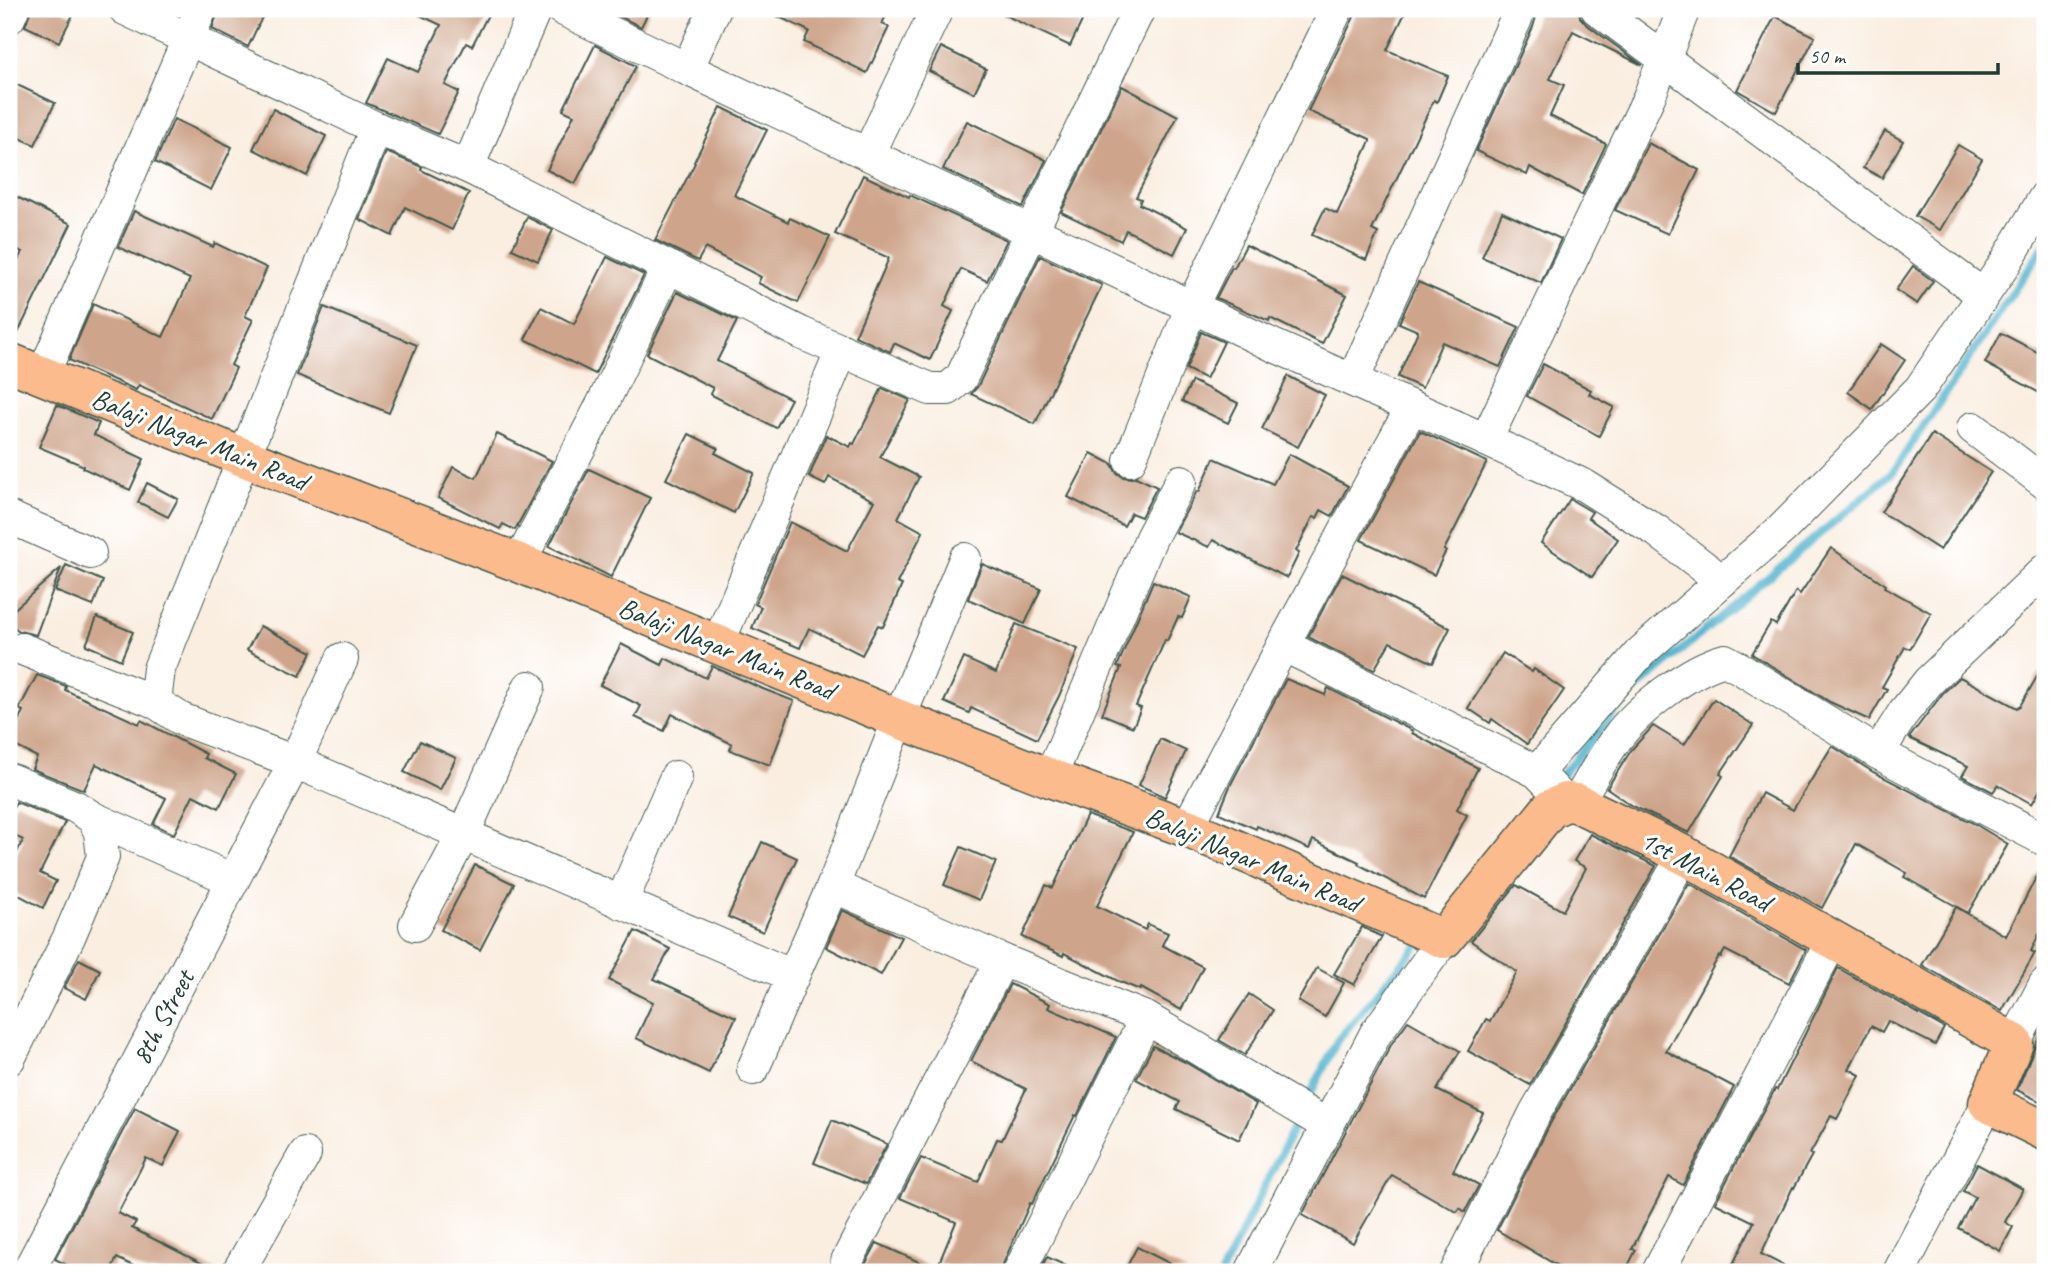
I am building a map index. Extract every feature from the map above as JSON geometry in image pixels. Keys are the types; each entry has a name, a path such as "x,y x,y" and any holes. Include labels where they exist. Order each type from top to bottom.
{"main road":[{"name":"Balaji Nagar Main Road","path":"26,369 245,458 519,563 899,719 1187,828 1432,934"},
{"name":"1st Main Road","path":"1556,790 1684,855 2014,1043"},
{"path":"1432,934 1550,809 1556,790"},
{"path":"2014,1043 1988,1103 2045,1131"}],"street":[{"path":"9,18 13,9"},
{"path":"125,9 376,128 468,167 801,333 930,389 948,390 961,378 1139,9"},
{"path":"26,369 201,9"},
{"path":"468,167 535,9"},
{"path":"562,9 1192,306 1584,486 1657,531 1722,581"},
{"path":"687,69 715,9"},
{"path":"868,154 937,9"},
{"path":"1130,460 1192,306 1337,9"},
{"path":"1597,9 1983,295"},
{"path":"1486,440 1648,97 1684,9"},
{"path":"1353,380 1516,19"},
{"path":"155,702 159,669 376,128"},
{"path":"1556,790 1640,653 1782,529 1920,389 2045,197"},
{"path":"519,563 602,405 668,267"},
{"path":"718,644 842,350"},
{"path":"1187,828 1412,407"},
{"path":"1973,428 2045,483"},
{"path":"1050,778 1151,538 1181,481"},
{"path":"9,517 90,553"},
{"path":"753,1069 833,886 965,559"},
{"path":"1878,753 1915,696 2045,570"},
{"name":"1st Main Road","path":"1283,645 1556,790"},
{"path":"22,649 155,702 181,719 295,762 464,833 793,976"},
{"name":"8th Street","path":"29,1272 295,762 342,659"},
{"path":"1556,790 1617,737 1641,711 1692,674 1725,660 1878,753 2045,841"},
{"path":"415,926 464,833 529,687"},
{"path":"621,903 676,778"},
{"path":"9,779 233,880"},
{"path":"9,1059 69,937 103,857 100,832 93,818"},
{"path":"1456,1272 1535,1113 1684,855"},
{"path":"833,886 1002,960 1146,1018 1312,1116"},
{"path":"1251,1272 1312,1116 1376,1033 1432,934"},
{"path":"1658,1272 1833,939"},
{"path":"846,1261 1002,960"},
{"path":"2014,1043 2045,984"},
{"path":"1020,1272 1146,1018"},
{"path":"1908,1269 1988,1103"},
{"path":"238,1272 305,1154"}],"building":[{"path":"31,9 60,9 73,15 59,42 25,26"},
{"path":"219,9 266,9 248,47 212,29"},
{"path":"407,9 491,9 472,46 466,43 445,85 459,92 438,134 366,103 388,58 418,72 441,25"},
{"path":"612,9 650,9 641,27 611,12"},
{"path":"762,9 889,9 882,24 889,27 867,73 804,42 809,31"},
{"path":"992,9 1068,9 1084,17 1070,46"},
{"path":"1355,9 1407,9 1387,50 1448,76 1372,230 1378,233 1366,260 1312,235 1325,208 1337,214 1370,141 1308,111 1354,17"},
{"path":"1531,9 1579,9 1580,17 1586,24 1642,65 1573,31 1550,79 1564,85 1550,116 1606,144 1582,195 1530,167 1527,175 1476,151 1533,27 1537,13"},
{"path":"1775,16 1815,37 1776,112 1737,90"},
{"path":"595,45 636,66 575,184 547,170 574,115 563,110"},
{"path":"941,47 986,69 974,93 929,71"},
{"path":"9,81 55,103 35,145 9,133"},
{"path":"1122,86 1178,116 1136,197 1141,199 1139,204 1187,228 1174,254 1126,230 1121,241 1061,212"},
{"path":"721,107 767,130 734,195 788,222 790,218 830,237 798,303 758,283 761,277 705,248 698,261 655,240"},
{"path":"273,109 326,136 307,176 253,149"},
{"path":"174,119 232,147 211,190 155,162"},
{"path":"967,121 1046,160 1023,207 943,169"},
{"path":"1885,131 1903,141 1882,178 1863,168"},
{"path":"1648,143 1699,170 1668,234 1615,210"},
{"path":"1958,145 1982,159 1940,230 1915,216"},
{"path":"386,152 422,167 421,170 469,193 452,230 405,207 392,236 359,219"},
{"path":"863,175 1007,240 987,281 961,269 944,306 953,311 930,360 894,343 890,352 855,336 889,258 835,234"},
{"path":"9,193 71,224 14,341 9,341 9,279 22,252 9,245"},
{"path":"134,211 213,247 215,243 267,268 245,316 253,320 231,365 236,368 212,419 139,385 136,390 69,360 93,304 163,337 190,279 118,247"},
{"path":"1502,212 1561,239 1541,283 1482,257"},
{"path":"527,217 553,230 538,261 512,249"},
{"path":"1246,245 1347,295 1322,344 1270,318 1269,321 1216,298"},
{"path":"1040,256 1102,285 1035,424 971,394 978,386"},
{"path":"607,257 644,275 595,374 525,339 541,307 574,324"},
{"path":"1913,266 1933,281 1917,304 1896,290"},
{"path":"1418,282 1519,327 1500,367 1442,342 1422,388 1398,377 1418,331 1399,323"},
{"path":"677,292 737,321 717,361 791,399 776,428 710,394 713,388 647,354"},
{"path":"324,307 417,345 389,413 297,375"},
{"path":"1201,332 1224,342 1206,379 1186,369"},
{"path":"2001,333 2045,356 2045,396 1985,363"},
{"path":"1881,344 1905,360 1872,409 1848,392"},
{"path":"1543,364 1591,390 1589,394 1614,407 1599,436 1527,396"},
{"path":"1288,376 1325,395 1298,447 1262,429"},
{"path":"1192,381 1238,403 1228,423 1182,401"},
{"path":"882,388 910,400 880,457 919,477 898,518 923,532 897,583 902,585 883,627 878,625 862,655 809,628 800,648 752,628 761,607 755,604 790,522 847,551 874,501 829,477 825,485 809,477 826,435 850,447 854,444"},
{"path":"57,405 99,423 94,435 144,459 130,490 39,447"},
{"path":"1420,431 1487,462 1434,575 1361,540"},
{"path":"497,434 552,461 515,530 503,524 500,529 438,498 453,467 476,478"},
{"path":"689,434 718,448 715,453 754,473 734,513 666,479"},
{"path":"1932,434 1991,472 1940,550 1881,512"},
{"path":"1091,453 1112,464 1116,472 1123,477 1136,477 1157,487 1141,517 1131,513 1124,526 1068,497"},
{"path":"1289,454 1348,486 1332,516 1321,510 1317,518 1313,517 1296,551 1299,553 1287,578 1213,540 1209,547 1175,532 1197,491 1199,492 1214,458 1273,484"},
{"path":"589,469 650,498 611,577 549,546"},
{"path":"147,483 178,499 168,517 138,502"},
{"path":"1570,499 1592,512 1588,518 1618,539 1592,577 1541,543"},
{"path":"1831,548 1886,585 1885,587 1931,613 1910,649 1905,647 1882,687 1887,689 1869,720 1830,702 1752,654 1771,622 1776,625 1796,591 1800,594"},
{"path":"982,564 1041,589 1025,624 968,599"},
{"path":"66,565 103,581 93,606 55,591"},
{"path":"61,568 36,635 19,631 9,623 9,614"},
{"path":"1342,574 1450,628 1433,663 1390,642 1374,670 1308,637"},
{"path":"1153,581 1191,597 1182,618 1178,617 1167,641 1165,640 1136,706 1141,708 1133,727 1102,714 1121,668 1117,667"},
{"path":"97,617 133,632 121,660 86,645"},
{"path":"1016,624 1078,649 1059,696 1037,739 971,708 969,713 944,702 964,658 996,673"},
{"path":"260,626 312,652 300,676 247,650"},
{"path":"621,644 662,665 665,658 706,678 712,666 794,701 770,765 730,750 732,744 672,714 664,731 635,717 641,706 600,685"},
{"path":"1503,653 1532,672 1534,669 1564,690 1527,744 1492,719 1490,723 1468,708"},
{"path":"2045,663 2045,781 2032,804 1998,785 1993,792 1962,776 1968,766 1909,738 1943,693 1960,677 2017,708"},
{"path":"37,675 66,686 65,690 139,724 141,720 206,754 204,758 236,774 219,808 193,795 174,834 153,824 166,798 96,764 84,790 32,769 37,757 9,743 9,739 23,711 19,709"},
{"path":"1286,679 1325,695 1328,688 1478,768 1457,809 1467,815 1424,899 1358,864 1359,862 1313,840 1309,849 1219,813 1230,786"},
{"path":"1714,699 1753,725 1720,774 1723,776 1689,833 1633,806 1607,788 1632,749 1653,726 1684,745"},
{"path":"1160,739 1186,751 1165,797 1139,785"},
{"path":"420,741 456,758 440,790 404,772"},
{"path":"1832,746 1873,772 1975,824 2008,844 1968,913 1904,877 1907,873 1856,844 1822,908 1729,856 1762,793 1793,810"},
{"path":"16,802 65,822 40,873 56,881 43,908 9,890 9,869 23,840 9,833 9,816"},
{"path":"1087,815 1133,832 1097,906 1145,930 1148,924 1168,933 1162,945 1203,967 1181,1010 1141,988 1140,990 1116,980 1064,953 1063,956 1022,937 1046,885 1053,888"},
{"path":"1590,834 1656,866 1530,1085 1468,1051 1486,1019 1490,1021 1517,972 1471,941 1516,885 1563,911 1586,868 1574,861"},
{"path":"762,842 797,858 763,932 728,917"},
{"path":"961,847 996,862 979,900 944,885"},
{"path":"2045,860 2045,922 2031,951 2035,953 2002,1011 1922,965 1956,907 2006,936"},
{"path":"475,865 514,884 480,950 441,930"},
{"path":"1689,883 1806,950 1789,983 1725,950 1721,957 1719,956 1666,1051 1734,1087 1683,1185 1669,1177 1632,1249 1636,1250 1625,1272 1568,1272 1497,1230 1551,1122"},
{"path":"842,910 901,937 881,975 826,947"},
{"path":"1362,927 1382,937 1354,985 1334,974"},
{"path":"635,931 670,949 654,979 736,1017 709,1073 636,1038 653,1002 609,980"},
{"path":"79,959 100,970 86,999 64,988"},
{"path":"1317,968 1344,983 1325,1017 1298,1001"},
{"path":"1838,968 1944,1028 1935,1045 1888,1021 1882,1032 1871,1026 1849,1069 1860,1075 1837,1119 1831,1116 1761,1254 1796,1272 1729,1272 1754,1222 1715,1203 1775,1089 1777,1090"},
{"path":"1010,984 1050,1004 1048,1008 1116,1037 1032,1204 1030,1203 1001,1272 959,1272 939,1263 956,1222 900,1198 921,1158 978,1182 997,1139 1002,1140 1026,1089 971,1061"},
{"path":"1249,994 1273,1010 1245,1055 1219,1040"},
{"path":"1408,1021 1460,1051 1437,1090 1483,1113 1453,1171 1479,1185 1465,1212 1460,1208 1457,1212 1392,1175 1353,1243 1302,1215 1392,1043"},
{"path":"2045,1026 2045,1104 2017,1090"},
{"path":"1153,1046 1256,1104 1239,1140 1176,1109 1180,1102 1136,1079"},
{"path":"135,1108 180,1131 163,1166 146,1158 118,1213 136,1222 132,1228 219,1272 146,1272 117,1258 110,1272 81,1272 55,1259"},
{"path":"832,1120 887,1144 866,1184 814,1163"},
{"path":"1977,1164 2023,1189 2005,1222 2013,1227 2000,1251 1958,1228 1975,1197 1963,1191"},
{"path":"877,1243 941,1272 861,1272"},
{"path":"1137,1247 1187,1272 1124,1272"},
{"path":"1047,1257 1079,1272 1039,1272"}],"waterway":[{"path":"1556,782 1632,692 1893,472 2045,244"},
{"path":"1306,1103 1337,1041 1421,941"},
{"path":"1222,1272 1300,1115"}]}
